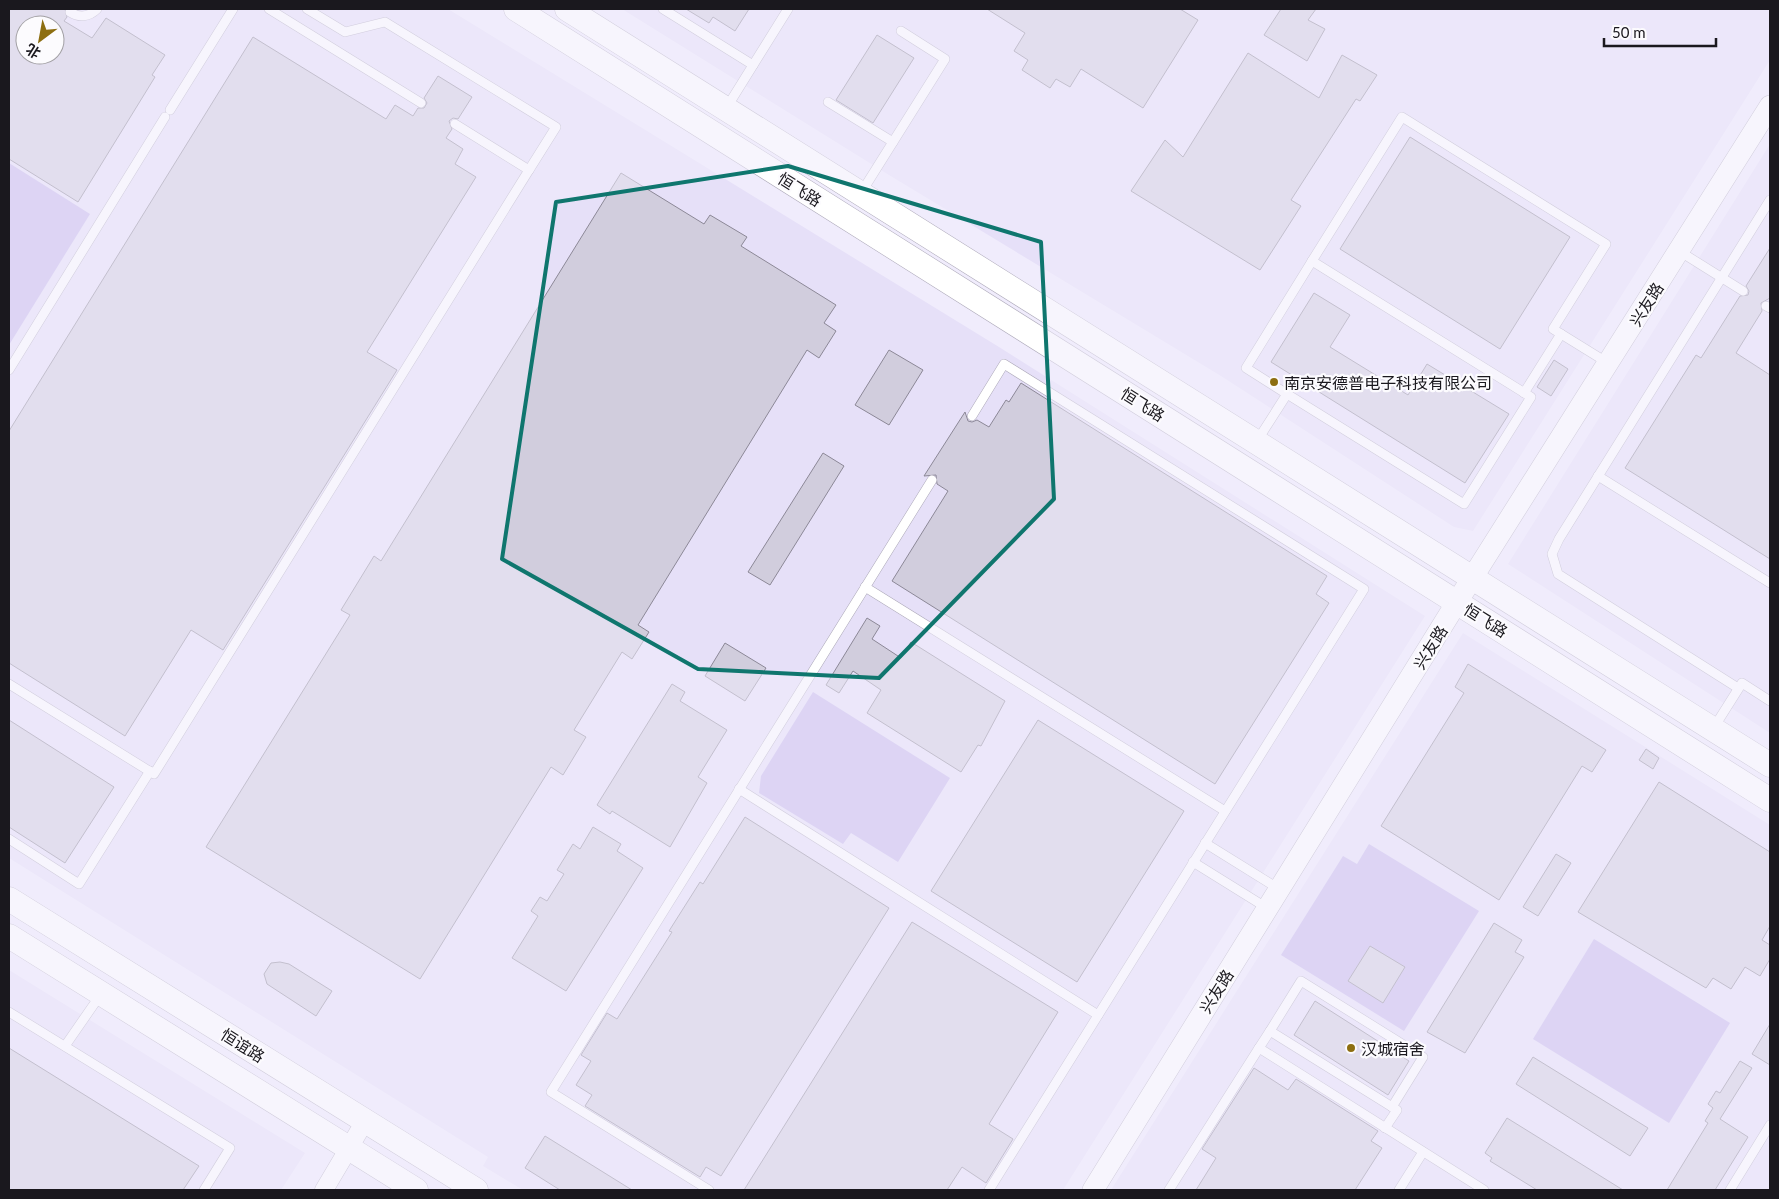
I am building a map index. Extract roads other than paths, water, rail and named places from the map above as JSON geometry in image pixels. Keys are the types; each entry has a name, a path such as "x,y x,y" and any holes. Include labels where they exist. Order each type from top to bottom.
{"main road":[{"name":"恒飞路","path":"516,9 1770,800"},
{"name":"恒飞路","path":"567,9 1474,577 1770,765"},
{"name":"恒谊路","path":"9,899 476,1190"},
{"name":"恒谊路","path":"9,936 416,1190"}],"street":[{"name":"兴友路","path":"1097,1189 1458,602 1770,106"},
{"path":"324,1190 365,1121"}],"lane":[{"path":"70,12 81,16 88,15 97,9"},
{"path":"9,370 233,9"},
{"path":"269,9 421,103"},
{"path":"9,684 154,774 556,127 384,22 345,32 307,9"},
{"path":"663,9 753,65"},
{"path":"726,109 788,9"},
{"path":"861,193 946,59 901,31"},
{"path":"828,102 893,142"},
{"path":"1312,261 1531,397 1464,504 1246,368 1312,261 1402,117 1606,244 1553,329 1608,363"},
{"path":"455,124 529,170"},
{"path":"1738,688 1558,574 1552,554 1559,539 1770,200"},
{"path":"1679,251 1743,291"},
{"path":"1524,393 1561,334"},
{"path":"972,416 1004,364 1364,589 989,1190"},
{"path":"1257,441 1287,394"},
{"path":"1598,476 1770,582"},
{"path":"709,1190 551,1092 932,480"},
{"path":"865,587 1225,811"},
{"path":"1713,729 1742,683 1770,700"},
{"path":"9,840 79,884 150,771"},
{"path":"739,789 1098,1015"},
{"path":"1205,843 1280,889"},
{"path":"1193,862 1268,909"},
{"path":"1169,1190 1301,981 1423,1058 1392,1107"},
{"path":"65,1046 102,994"},
{"path":"9,1012 230,1148 204,1190"},
{"path":"1270,1031 1397,1110 1386,1128"},
{"path":"1259,1048 1484,1190"},
{"path":"1730,1190 1767,1137 1770,1125"},
{"path":"1399,1190 1424,1152"}],"place":[{"name":"南京安德普电子科技有限公司","path":"1274,382"},
{"name":"汉城宿舍","path":"1351,1048"}]}
